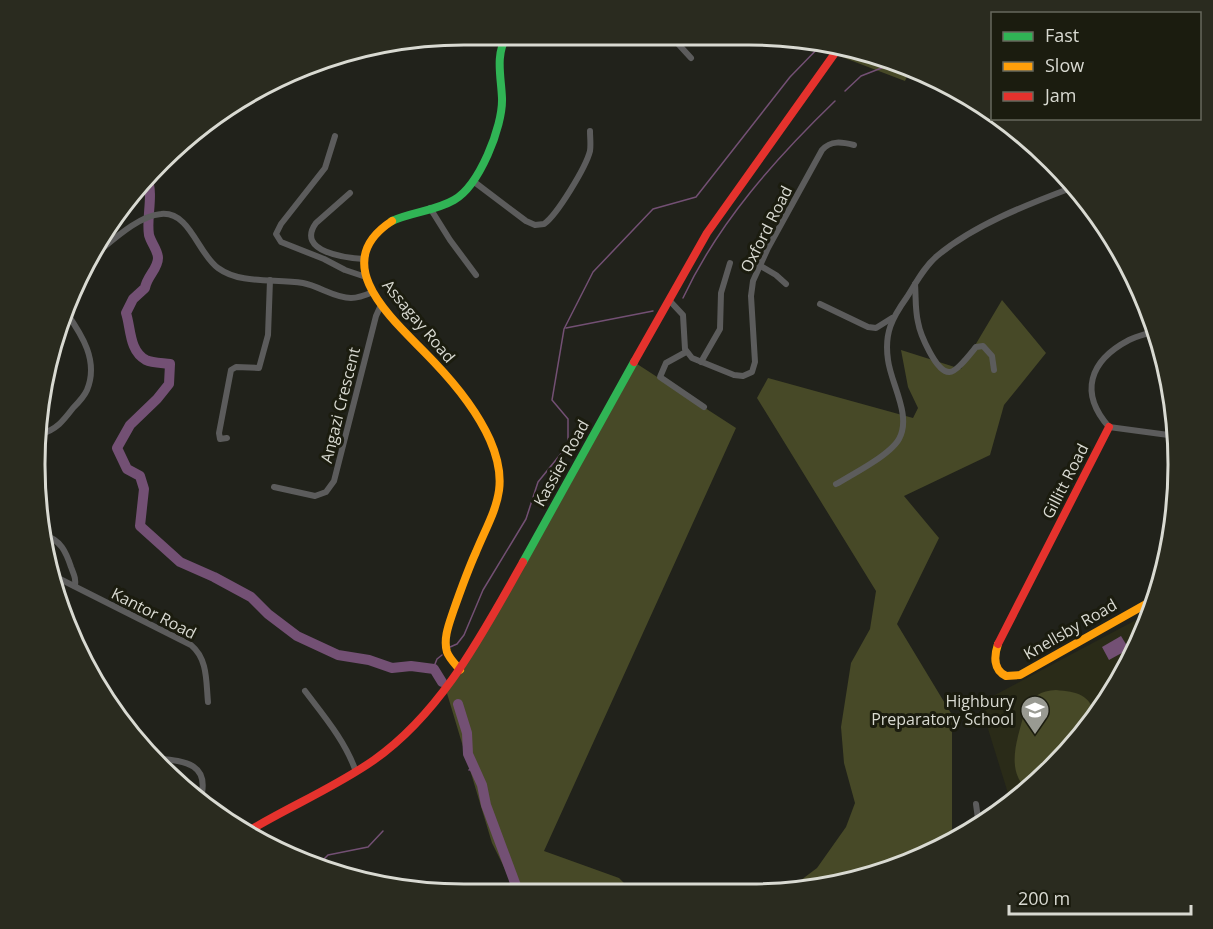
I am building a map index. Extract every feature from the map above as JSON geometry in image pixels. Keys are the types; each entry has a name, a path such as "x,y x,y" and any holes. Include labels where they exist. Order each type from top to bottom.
{"street":[{"path":"350,193 316,223 312,228 312,236 318,246 327,253 364,259 369,242 383,226 401,215 457,199 464,194 473,181 500,116 502,101 498,59 501,45"},
{"path":"679,45 691,58"},
{"name":"Kassier Road","path":"255,828 356,772 409,731 436,704 460,670 669,300 730,199 834,54"},
{"path":"473,181 526,221 535,225 544,224 557,210 585,165 591,146 590,131"},
{"path":"335,136 325,168 281,224 276,234 281,242 366,277"},
{"name":"Oxford Road","path":"686,352 692,358 738,376 749,374 754,369 751,296 759,266 822,150 835,142 854,145"},
{"path":"836,484 873,462 898,441 903,418 899,398 892,382 886,342 892,318 931,262 956,243 995,220 1066,190"},
{"path":"430,208 476,275"},
{"path":"107,245 134,224 153,216 167,214 180,219 205,256 219,269 236,276 300,282 350,298 373,292"},
{"name":"Assagay Road","path":"364,259 366,277 381,305 435,363 482,422 491,440 499,470 500,494 496,512 476,551 445,641 447,654 460,670"},
{"path":"701,362 720,329 721,293 730,263"},
{"path":"759,266 776,275 786,284"},
{"path":"227,438 220,439 219,434 231,370 236,367 259,369 268,335 270,280"},
{"path":"915,284 920,330 932,357 941,370 954,371 976,347 983,346 992,356 994,370"},
{"path":"669,300 680,311 684,319 686,352 666,363 660,377 704,407"},
{"path":"820,304 868,327 876,328 892,318"},
{"name":"Angazi Crescent","path":"274,487 315,496 326,492 334,481 375,320 381,305"},
{"path":"47,432 55,429 64,421 84,395 88,384 90,362 88,348 71,320"},
{"path":"1147,334 1119,346 1099,363 1091,388 1093,403 1096,411 1109,427 1167,435"},
{"name":"Gillitt Road","path":"1000,672 994,662 998,646 1109,427"},
{"path":"52,540 68,554 75,576 75,586"},
{"name":"Kantor Road","path":"61,579 195,648 205,668 208,702"},
{"name":"Knellsby Road","path":"1000,672 1008,677 1020,675 1144,605"},
{"path":"305,691 330,723 356,772"},
{"path":"166,759 184,761 198,770 202,784 201,791"},
{"path":"976,804 978,816"}],"shaded area":[{"path":"834,54 857,59 907,76 905,81"},
{"path":"1002,300 1046,353 1004,405 990,455 904,496 939,538 897,624 952,715 952,831 883,862 830,876 801,880 817,868 846,827 855,803 844,763 841,727 851,663 870,629 876,591 757,398 768,378 913,418 918,408 908,387 901,350 961,369"},
{"path":"634,362 736,428 544,851 619,878 625,884 512,884 492,843 446,690"},
{"name":"Highbury Preparatory School","path":"1138,619 1112,674 1081,720 1045,761 1008,794 980,703"},
{"path":"1121,636 1127,646 1124,652 1109,660 1102,647"},
{"path":"1056,690 1076,693 1091,706 1064,741 1022,783 1016,772 1015,751 1025,710 1037,695"}],"waterway":[{"path":"450,647 457,644 464,635 483,590 526,519 538,482 568,445 568,419 552,400 564,329 593,272 653,209 696,197 790,77 815,51"},
{"path":"845,91 861,76 884,67"},
{"path":"683,298 713,244 750,193 791,145 835,101"},
{"path":"149,188 149,235 157,252 158,262 145,288 133,299 126,313 132,339 140,356 149,361 170,364 169,384 130,425 117,448 127,469 140,476 144,489 140,526 180,562 251,597 268,614 297,636 338,655 369,660 392,668 411,666 434,669 442,682"},
{"path":"566,328 653,311"},
{"path":"433,669 437,659 442,655"},
{"path":"458,704 467,733 468,754 482,785 486,805 515,884"},
{"path":"469,770 474,767"},
{"path":"324,860 328,855 368,847 383,831"}],"traffic: fast":[{"path":"392,221 439,207 454,200 472,182 488,155 498,124 502,98 500,58 502,45"},
{"path":"523,562 634,362"}],"traffic: slow":[{"path":"392,221 373,238 365,257 366,276 374,294 388,313 458,389 472,409 490,440 499,472 498,498 467,574 447,632 447,652 460,670"},
{"path":"998,644 995,658 999,670 1006,676 1020,675 1144,605"}],"traffic: jam":[{"path":"634,362 707,233 834,54"},
{"path":"998,644 1109,427"},
{"path":"255,828 359,770 399,740 421,719 459,670 523,562"}],"place":[{"name":"Highbury Preparatory School","path":"1035,736"}]}
